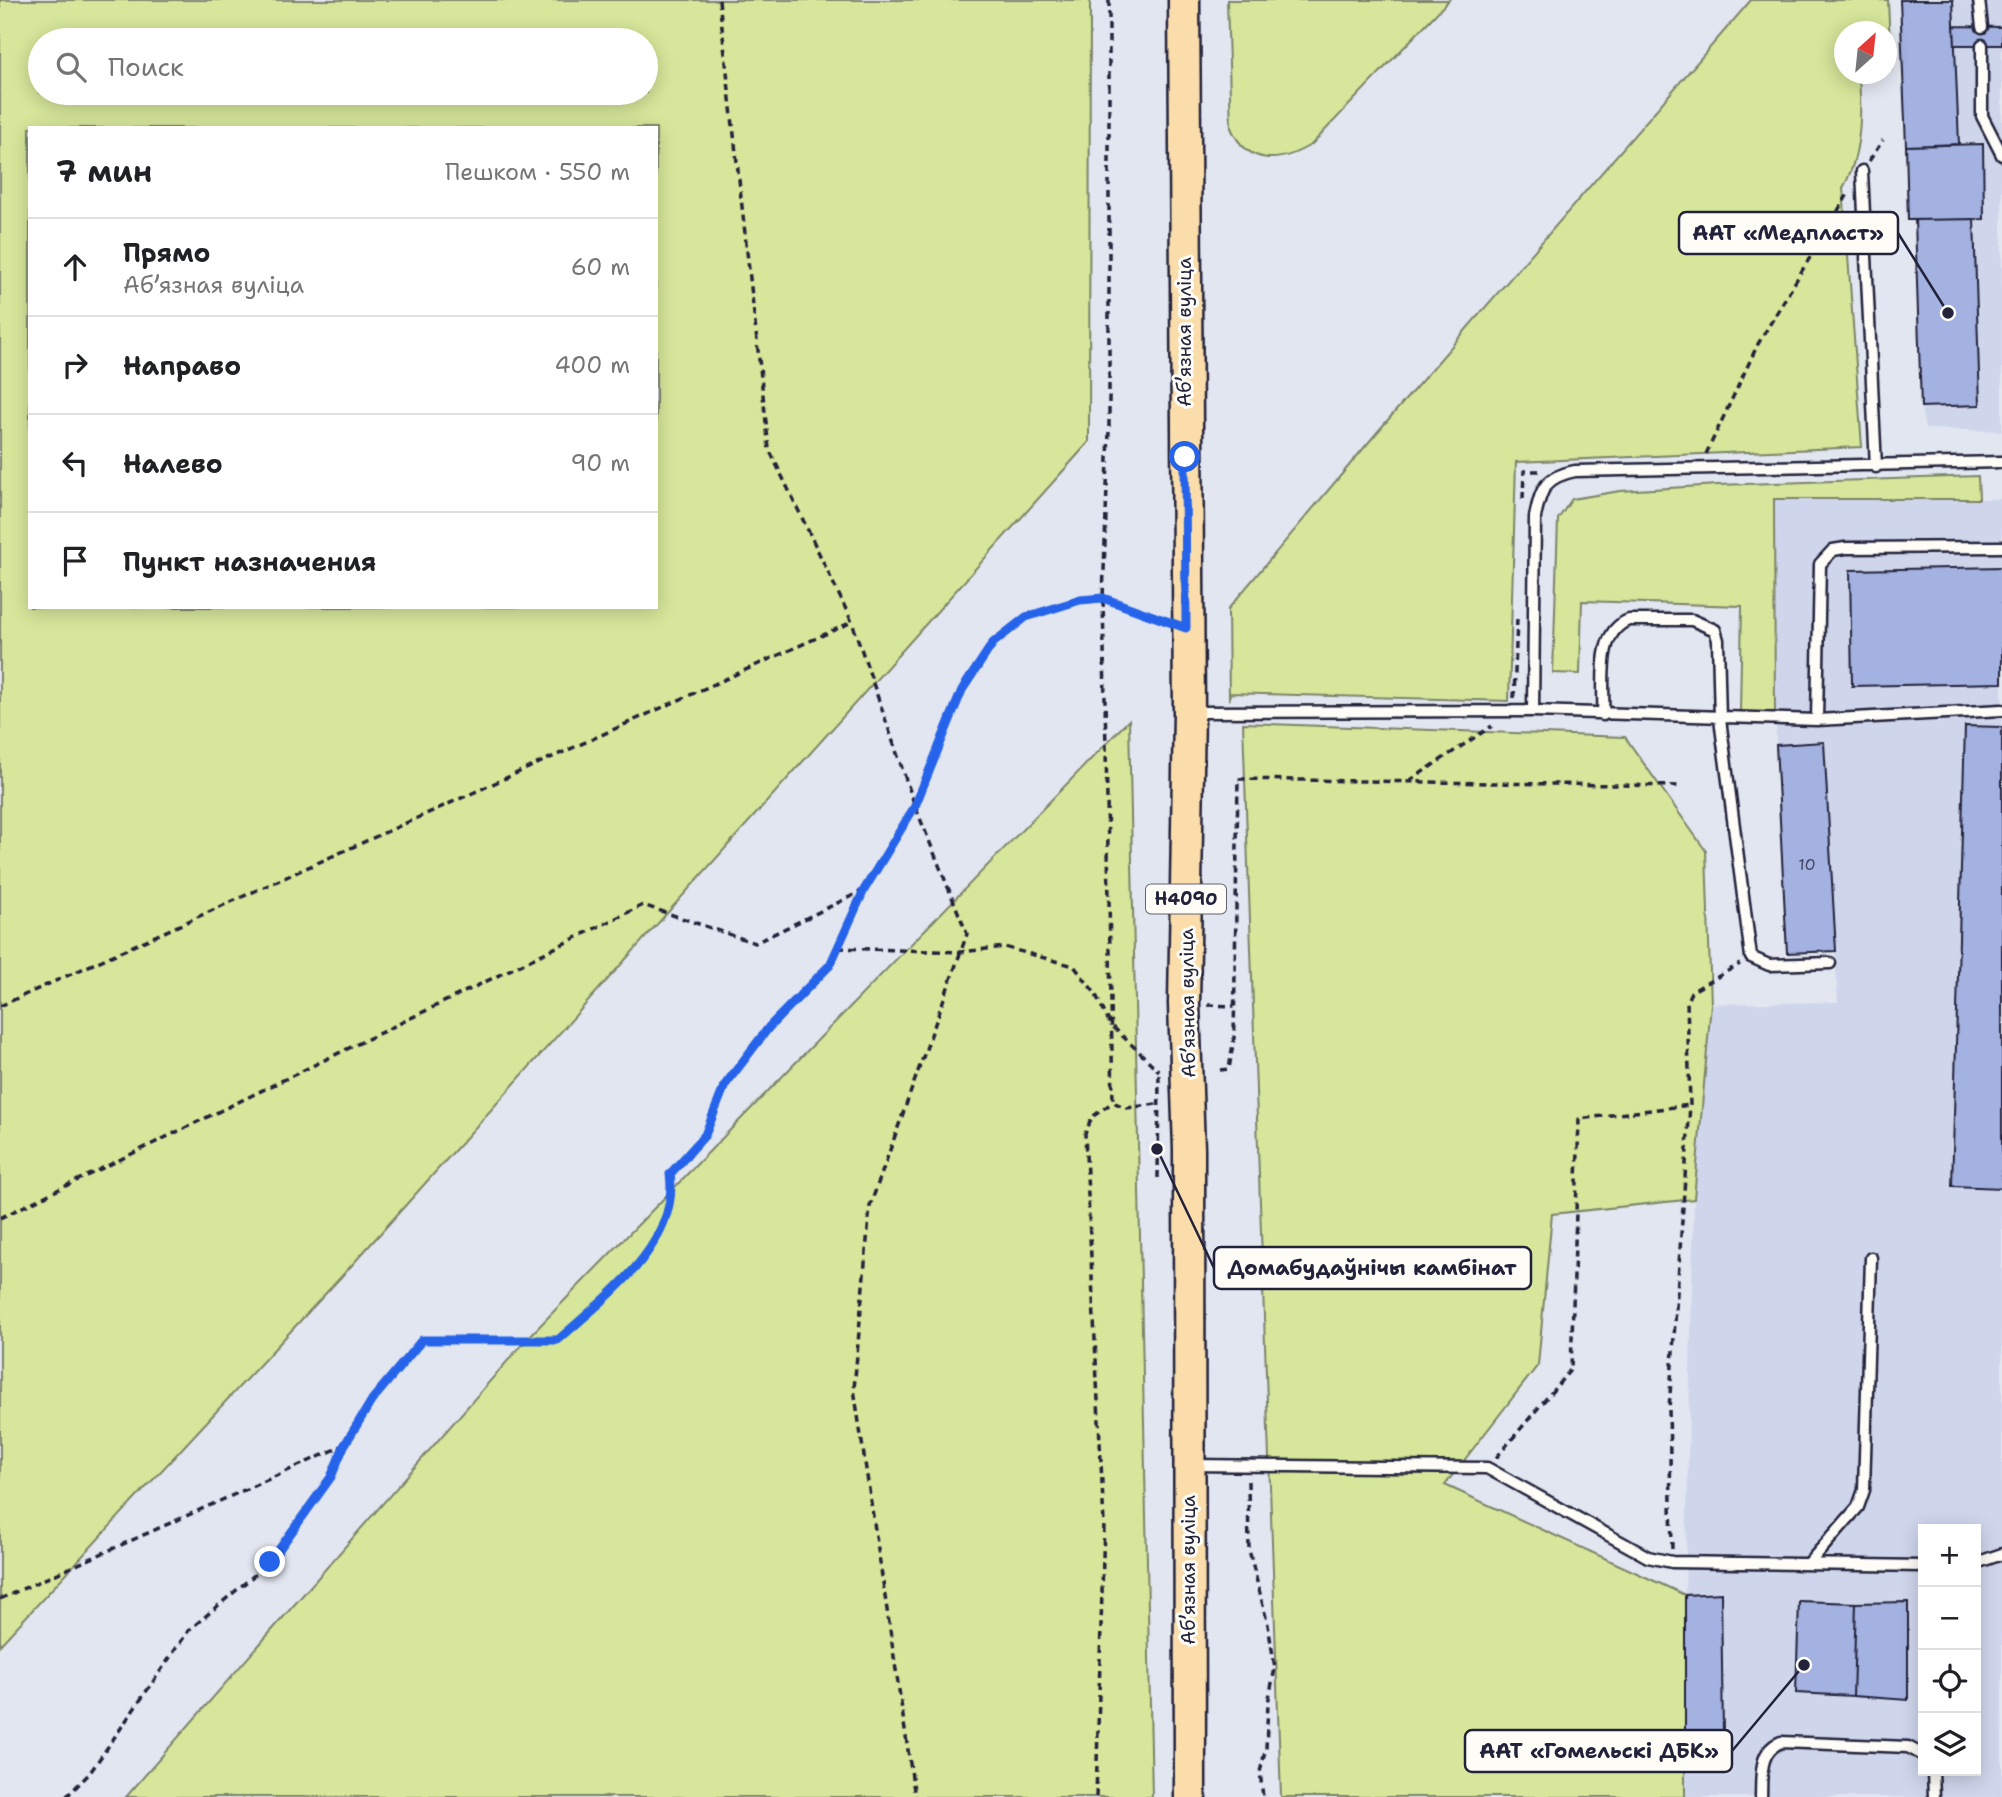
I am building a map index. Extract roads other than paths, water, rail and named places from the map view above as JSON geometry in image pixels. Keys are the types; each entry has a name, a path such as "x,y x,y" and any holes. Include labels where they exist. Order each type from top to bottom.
{"main road":[{"name":"Абʼязная вуліца","path":"1184,0 1186,628 1189,712 1184,1004 1189,1149 1187,1465 1190,1797"}],"lane":[{"path":"1979,0 1982,27"},
{"path":"1982,45 1982,116 2002,155"},
{"path":"1863,171 1877,467"},
{"path":"1533,712 1535,517 1543,488 1557,474 1575,471 1877,467 2002,462"},
{"path":"1817,720 1820,564 1825,556 1845,548 2002,547"},
{"path":"1603,715 1607,638 1612,631 1629,620 1692,620 1715,630 1718,640 1720,719 1751,957 1769,965 1830,963"},
{"path":"1189,712 1533,712 1817,720 2002,710"},
{"path":"1809,1563 1853,1514 1864,1490 1871,1258"},
{"path":"1187,1465 1248,1468 1488,1468 1633,1550 1672,1562 1918,1566"},
{"path":"1981,1561 2002,1554"},
{"path":"1761,1797 1762,1762 1773,1745 1782,1742 1908,1747 1918,1752"},
{"path":"1933,1776 1934,1797"}],"place":[{"name":"ААТ «Медпласт»","path":"1948,313"},
{"name":"Домабудаўнічы камбінат","path":"1157,1149"},
{"name":"ААТ «Гомельскі ДБК»","path":"1804,1665"}]}
